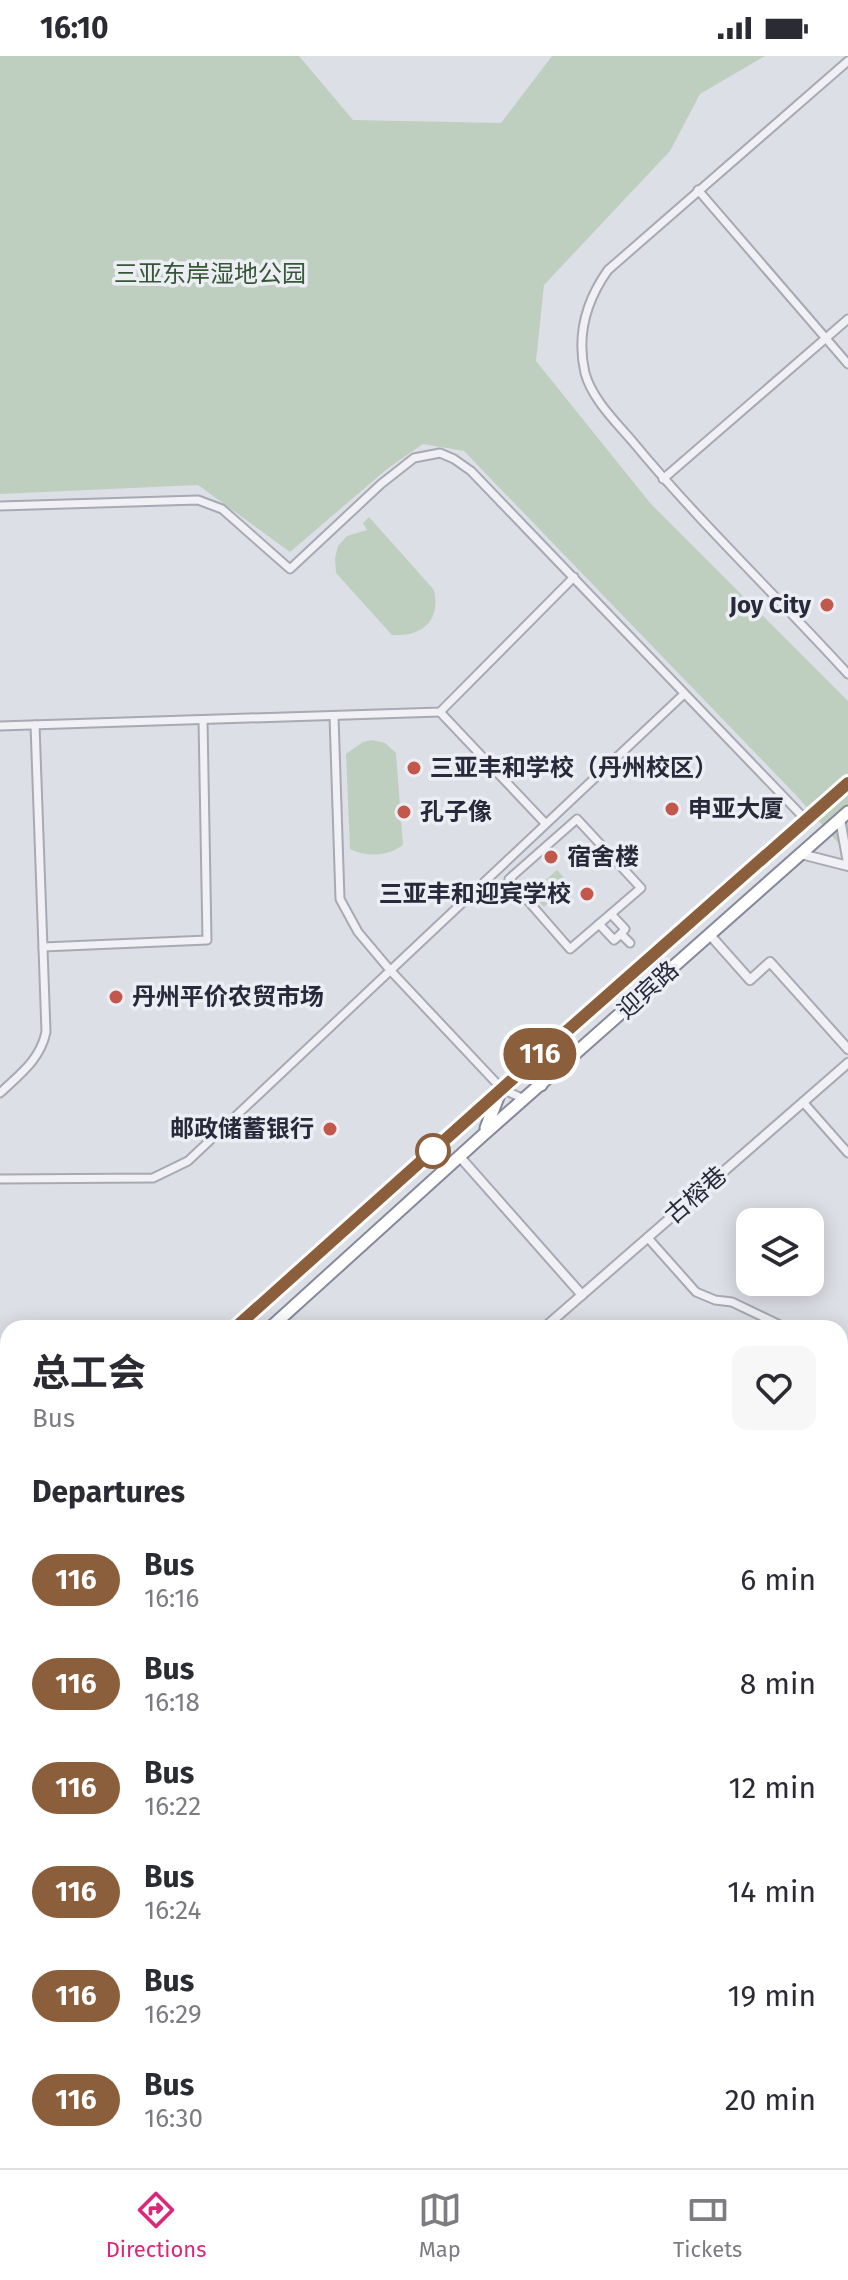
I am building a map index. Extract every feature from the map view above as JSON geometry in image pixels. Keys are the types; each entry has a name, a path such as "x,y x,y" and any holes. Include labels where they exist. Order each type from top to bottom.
{"main road":[{"name":"迎宾路","path":"244,1320 848,783"},
{"name":"迎宾路","path":"279,1320 844,816"},
{"path":"525,1068 541,1085"},
{"path":"482,1136 502,1089"},
{"path":"470,1117 481,1122 482,1136"}],"street":[{"path":"848,61 608,270 593,291 584,317 581,347 586,376 599,401 663,479 848,674"},
{"path":"698,190 848,364"},
{"path":"663,479 848,319"},
{"path":"0,506 208,502 222,509 290,569 381,484 414,458 440,453 471,471 806,820"},
{"path":"0,726 440,712 574,577"},
{"path":"0,1179 153,1178 188,1161 684,694"},
{"path":"440,712 545,823"},
{"path":"334,716 340,899 358,932 390,970 502,1089 524,1099"},
{"path":"43,947 207,940 203,720"},
{"path":"0,1093 33,1062 43,1047 46,1032 35,725"},
{"path":"801,854 848,864 844,816"},
{"path":"577,819 641,888 611,914 570,949 508,878 577,819"},
{"path":"599,924 614,940 625,929 611,914"},
{"path":"621,934 630,943"},
{"path":"710,935 750,980 770,962 848,1049"},
{"name":"古榕巷","path":"553,1320 848,1063"},
{"path":"803,1102 848,1153"},
{"path":"460,1157 582,1295"},
{"path":"648,1238 696,1292 715,1300 732,1302 769,1320"}],"green space":[{"name":"三亚东岸湿地公园","path":"0,56 299,56 353,120 501,123 552,56 765,56 700,94 670,151 544,285 536,361 651,504 848,701 848,854 794,793 464,451 423,444 387,469 290,552 198,485 0,494"},
{"path":"369,517 434,590 435,610 427,625 420,630 392,635 336,573 338,546 347,536 367,530 363,523"},
{"path":"372,740 385,743 396,753 403,845 390,852 376,854 350,849 346,754 363,742"},
{"path":"557,870 570,884 544,907 531,893"}],"bus line":[{"name":"116","path":"244,1320 848,783"}],"place":[{"name":"Joy City","path":"827,605"},
{"name":"三亚丰和学校（丹州校区）","path":"414,768"},
{"name":"申亚大厦","path":"672,809"},
{"name":"孔子像","path":"404,812"},
{"name":"宿舍楼","path":"551,857"},
{"name":"三亚丰和迎宾学校","path":"587,894"},
{"name":"丹州平价农贸市场","path":"116,997"},
{"name":"邮政储蓄银行","path":"330,1129"}]}
